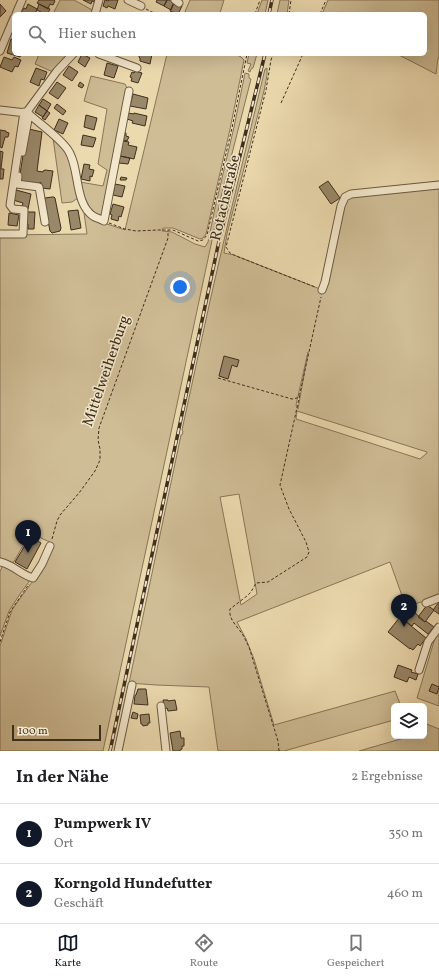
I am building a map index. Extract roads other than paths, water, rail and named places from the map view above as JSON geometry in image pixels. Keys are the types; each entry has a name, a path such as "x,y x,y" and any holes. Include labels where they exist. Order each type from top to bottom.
{"street":[{"path":"17,12 22,0"},
{"path":"96,12 99,0"},
{"path":"128,0 141,6"},
{"path":"0,51 12,23"},
{"path":"0,234 23,234 24,210 13,209 10,205 26,113 57,71 71,56"},
{"path":"104,56 137,68"},
{"path":"0,110 26,113 58,139 68,150 72,158 85,208 93,216 104,221 129,91"},
{"path":"26,113 17,184 39,187 46,222"},
{"path":"322,290 341,206 345,198 351,194 439,185"},
{"path":"0,562 8,564 25,575 33,578 42,564 50,546"},
{"path":"426,603 439,598"},
{"path":"419,670 428,642 439,628"},
{"path":"118,751 132,685"},
{"path":"161,706 166,751"}],"railway":[{"path":"269,12 272,0"},
{"path":"110,751 219,241 265,56"}],"place":[{"name":"Pumpwerk IV","path":"28,553"},
{"name":"Korngold Hundefutter","path":"404,627"}]}
